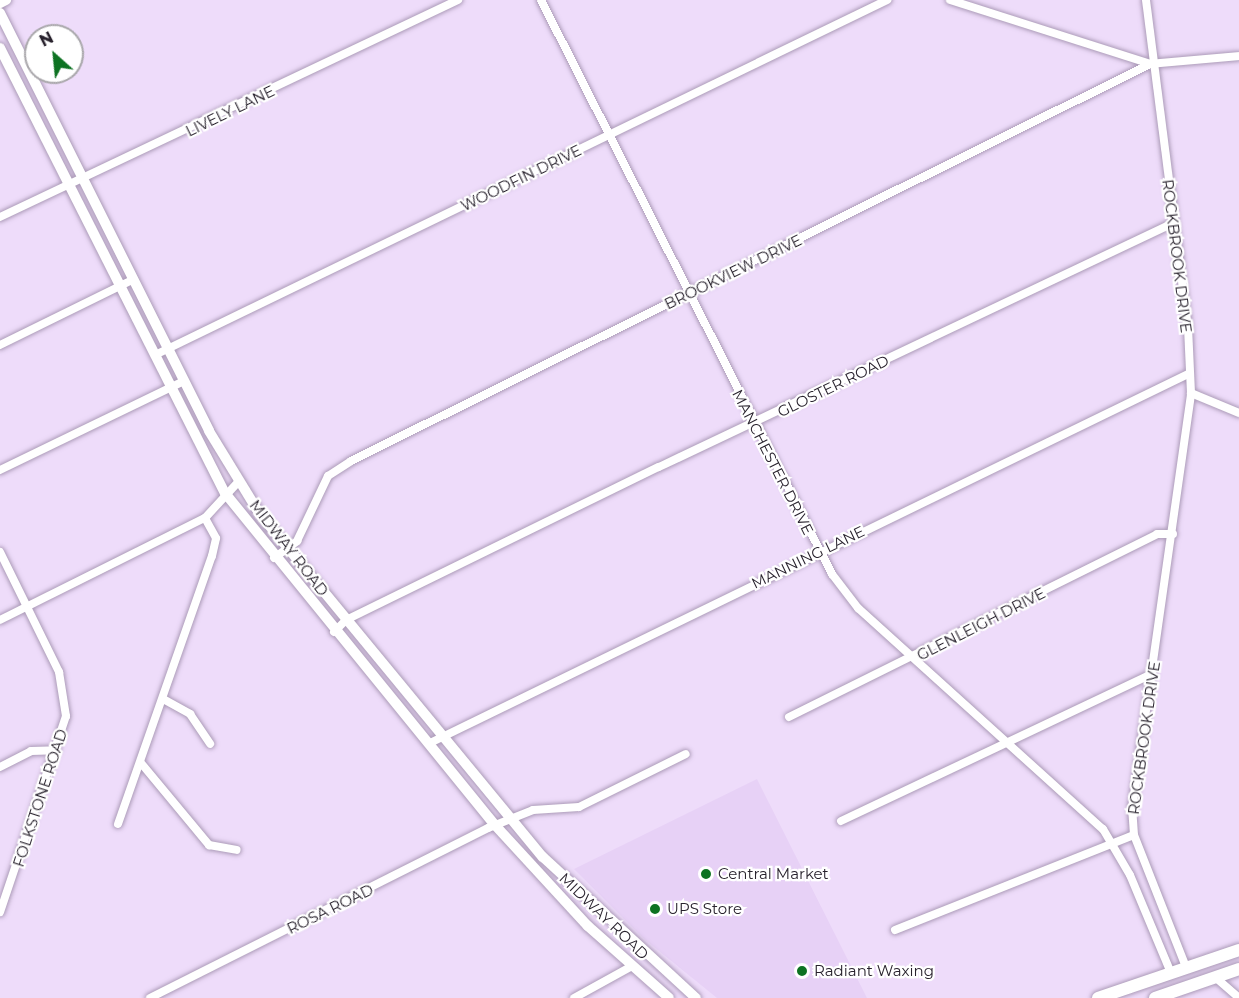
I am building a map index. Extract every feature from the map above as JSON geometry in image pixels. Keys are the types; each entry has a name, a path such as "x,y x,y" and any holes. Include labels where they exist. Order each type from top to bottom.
{"main road":[{"path":"0,3 6,0"},
{"name":"MIDWAY ROAD","path":"0,13 167,349 238,481 346,620 509,819 642,954 696,998"},
{"name":"MIDWAY ROAD","path":"0,48 225,493 334,632 430,743 495,825 632,966 669,998"},
{"path":"1098,998 1239,950"},
{"path":"632,966 642,954"},
{"path":"1186,967 1187,993"},
{"path":"1155,998 1187,993 1215,977 1239,969"},
{"path":"1171,973 1187,993"}],"street":[{"name":"LIVELY LANE","path":"0,217 68,183 84,181 458,0"},
{"name":"MANCHESTER DRIVE","path":"541,0 819,552 858,608 1005,740 1113,843"},
{"name":"WOODFIN DRIVE","path":"155,355 887,0"},
{"path":"950,0 1150,64"},
{"name":"ROCKBROOK DRIVE","path":"1146,0 1150,64 1188,328 1188,374 1191,393 1173,534 1132,809 1134,835 1186,967"},
{"name":"BROOKVIEW DRIVE","path":"274,558 303,531 317,491 337,468 1150,64 1238,56"},
{"name":"GLOSTER ROAD","path":"334,632 346,620 1173,223"},
{"path":"0,345 134,279"},
{"name":"MANNING LANE","path":"430,743 1188,374"},
{"path":"0,470 184,381"},
{"path":"1191,393 1239,413"},
{"path":"0,620 205,518 238,481"},
{"path":"118,824 165,700 212,556 216,538 205,518"},
{"name":"GLENLEIGH DRIVE","path":"789,717 913,658 1157,534 1173,534"},
{"name":"FOLKSTONE ROAD","path":"0,552 59,672 65,698 66,716 0,912"},
{"path":"841,821 1005,740 1152,674"},
{"path":"165,700 190,714 210,744"},
{"path":"0,767 31,751 56,750"},
{"name":"ROSA ROAD","path":"150,998 495,825 533,810 579,807 686,754"},
{"path":"141,763 209,845 237,850"},
{"name":"ROCKBROOK DRIVE","path":"895,930 1134,835"},
{"path":"1113,843 1171,973"},
{"path":"574,998 632,966"},
{"path":"1215,977 1238,993"}],"shaded area":[{"path":"757,779 867,998 717,998 643,938 574,869"}],"place":[{"name":"Central Market","path":"706,874"},
{"name":"UPS Store","path":"655,909"},
{"name":"Radiant Waxing","path":"802,971"}]}
